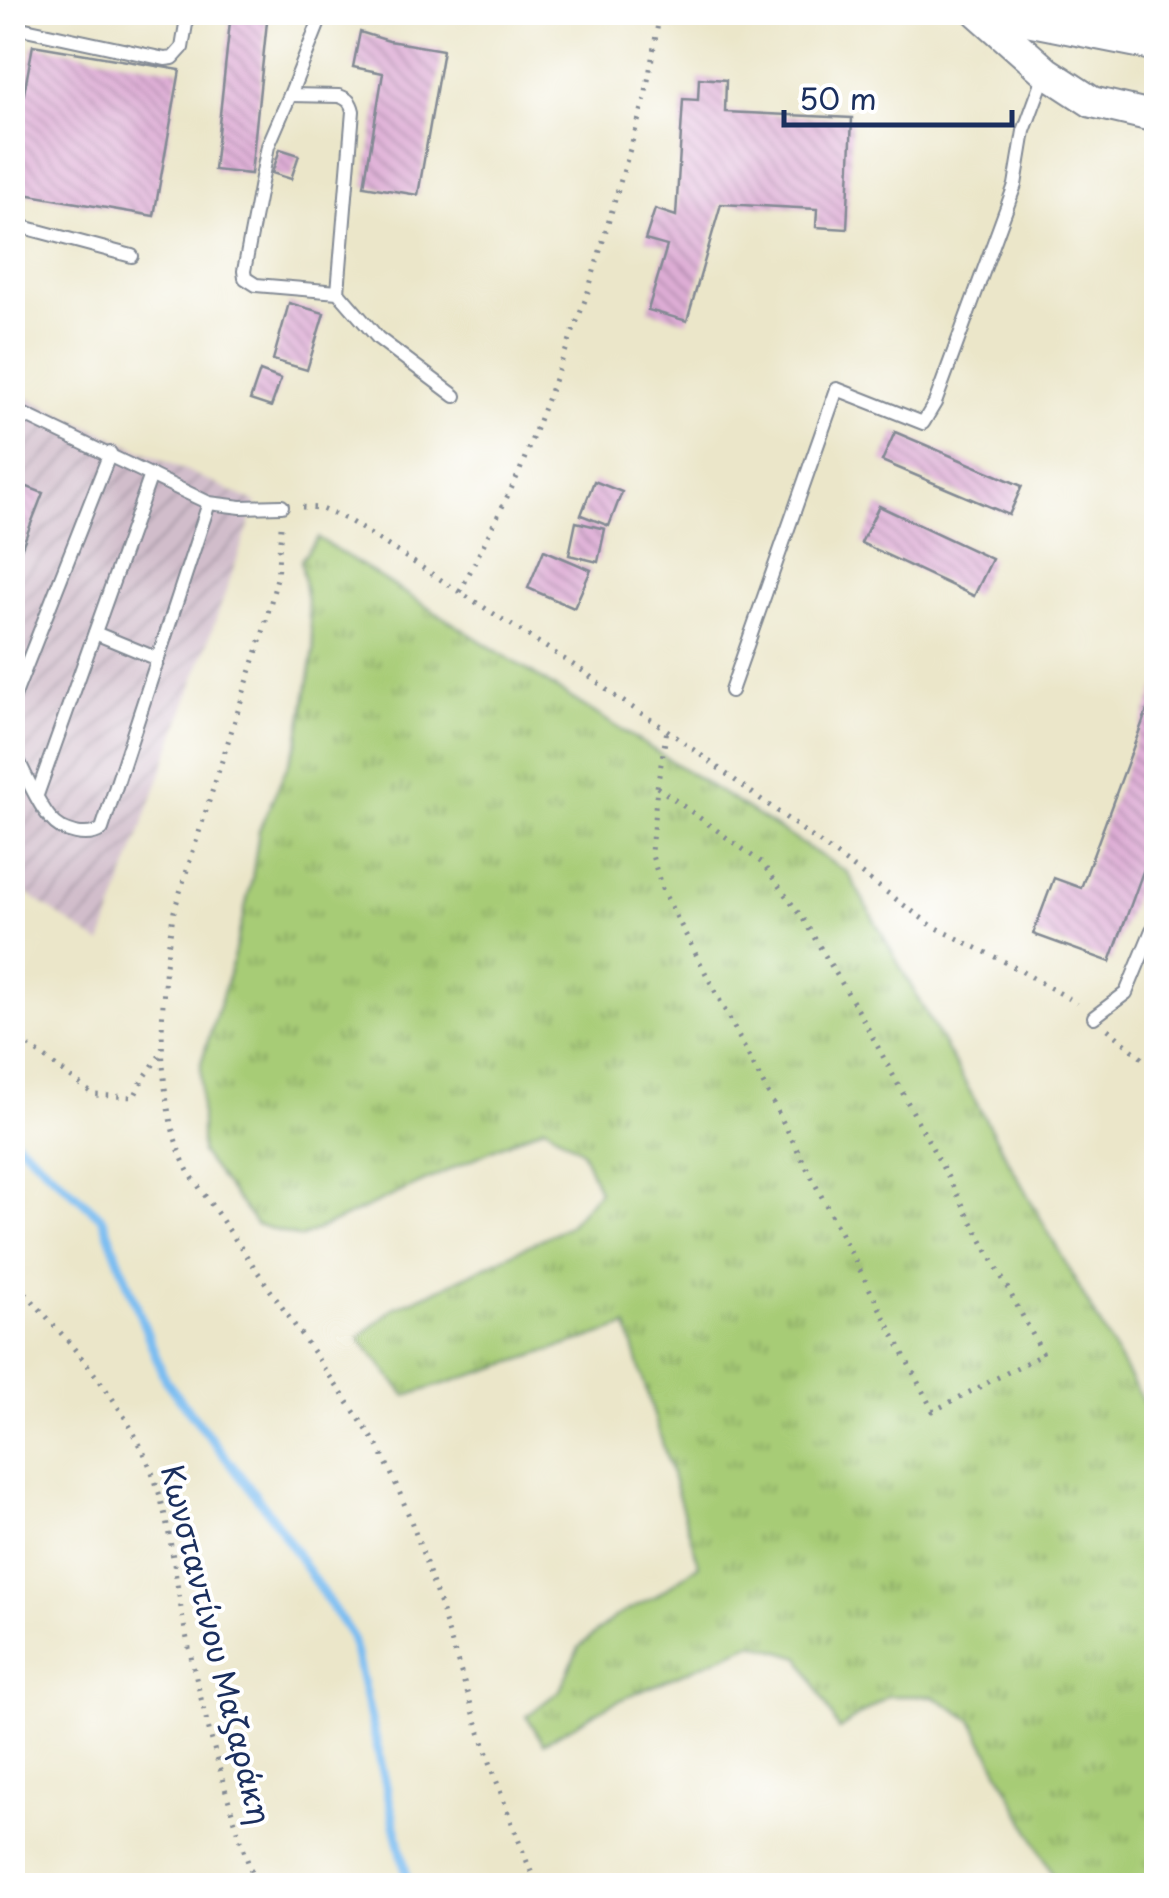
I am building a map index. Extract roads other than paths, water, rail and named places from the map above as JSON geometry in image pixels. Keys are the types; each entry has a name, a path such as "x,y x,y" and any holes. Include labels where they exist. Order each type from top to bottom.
{"main road":[{"path":"999,12 1156,43"}],"street":[{"path":"978,12 1046,72 1092,102 1156,116"}],"lane":[{"path":"16,27 165,59 182,48 188,12"},
{"path":"323,12 268,146 245,278 256,285 338,292 378,338 455,396"},
{"path":"731,691 837,389 923,423 935,403 1015,184 1024,131 1046,72"},
{"path":"290,95 339,96 346,98 353,111 338,292"},
{"path":"12,224 132,256"},
{"path":"12,408 209,503 242,508 282,506"},
{"path":"12,702 110,453"},
{"path":"37,795 151,474"},
{"path":"12,748 51,820 88,835 102,829 209,503"},
{"path":"95,633 158,660"},
{"path":"1094,1017 1126,994 1152,930"}],"waterway":[{"path":"12,1138 103,1219 165,1380 271,1515 352,1637 409,1886"}]}
